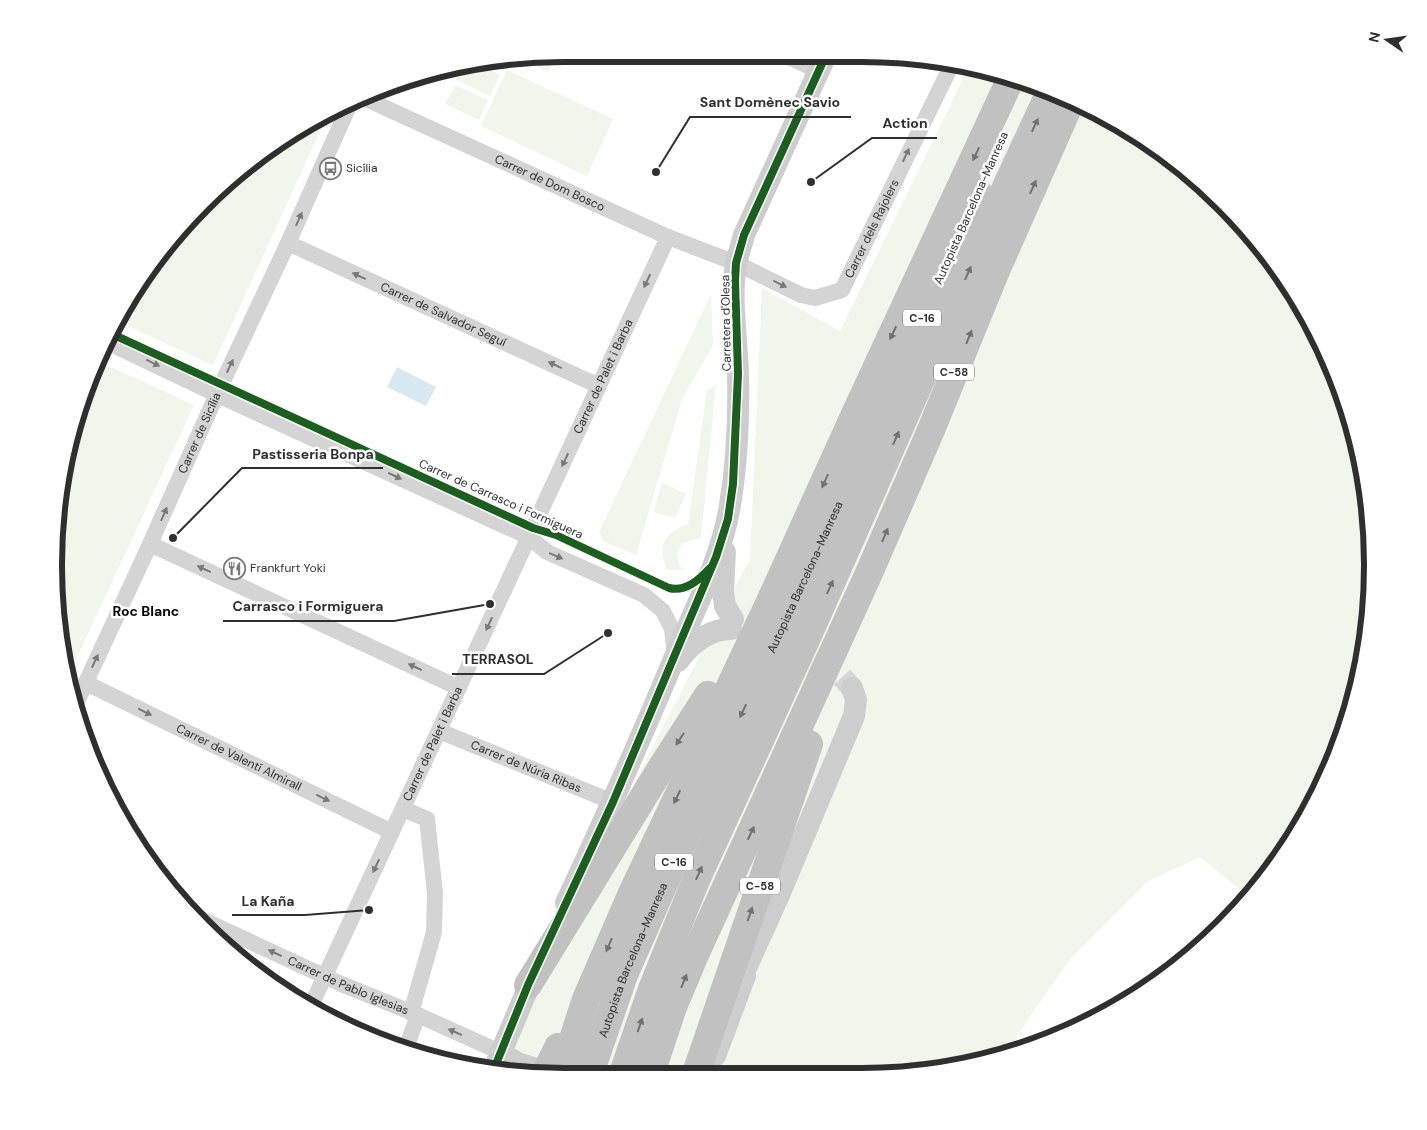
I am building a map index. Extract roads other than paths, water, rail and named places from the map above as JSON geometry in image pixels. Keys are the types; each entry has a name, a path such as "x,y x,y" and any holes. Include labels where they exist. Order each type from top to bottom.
{"highway":[{"path":"554,1067 632,893 738,629 775,590 854,414 1008,84"},
{"name":"Autopista Barcelona-Manresa","path":"592,1068 624,975 670,870 816,554 1025,89"},
{"name":"Autopista Barcelona-Manresa","path":"625,1068 652,989 696,880 822,605 1006,187 1047,98"},
{"name":"C-58","path":"653,1068 673,1008 694,957 869,573 931,430 995,273 1068,107"},
{"name":"C-58","path":"699,1068 819,715 865,599 869,573"},
{"path":"528,985 734,653 738,629"}],"street":[{"name":"Carretera d'Olesa","path":"728,519 733,484 737,423 736,263 744,235 823,63"},
{"name":"Carrer dels Rajolers","path":"736,263 801,295 815,298 842,290 949,70"},
{"name":"Carrer de Dom Bosco","path":"372,102 668,237 736,263"},
{"name":"Carrer de Sicília","path":"80,695 346,113"},
{"name":"Carrer de Palet i Barba","path":"314,1000 668,237"},
{"name":"Carrer de Salvador Seguí","path":"288,243 599,386"},
{"name":"Carrer de Carrasco i Formiguera","path":"113,345 529,537 547,552 644,594 663,611 672,628 675,657"},
{"path":"666,679 683,655 697,641 722,629 738,629 725,606 723,592 728,519"},
{"path":"525,1065 497,1061 528,985 613,802 666,679 714,565 728,519"},
{"path":"150,544 459,688"},
{"name":"Carrer de Valentí Almirall","path":"86,683 392,832"},
{"path":"711,1068 757,946 854,716 856,700 852,688"},
{"name":"Carrer de Núria Ribas","path":"438,731 613,802"},
{"path":"403,809 427,819 435,893 434,932 407,1042"},
{"name":"Carrer de Pablo Iglesias","path":"216,926 325,977 414,1014 497,1061"},
{"path":"700,1068 757,946"},
{"path":"514,1018 518,1042 526,1056 542,1067"}],"tunnel":[{"path":"783,648 835,672 852,688"}],"place":[{"name":"Sicília","path":"330,168"},
{"name":"Sant Domènec Savio","path":"656,172"},
{"name":"Action","path":"811,182"},
{"name":"Pastisseria Bonpa","path":"173,538"},
{"name":"Frankfurt Yoki","path":"234,568"},
{"name":"Carrasco i Formiguera","path":"490,604"},
{"name":"TERRASOL","path":"608,633"},
{"name":"La Kaña","path":"369,910"}],"district":[{"name":"Roc Blanc","path":"146,611"}]}
